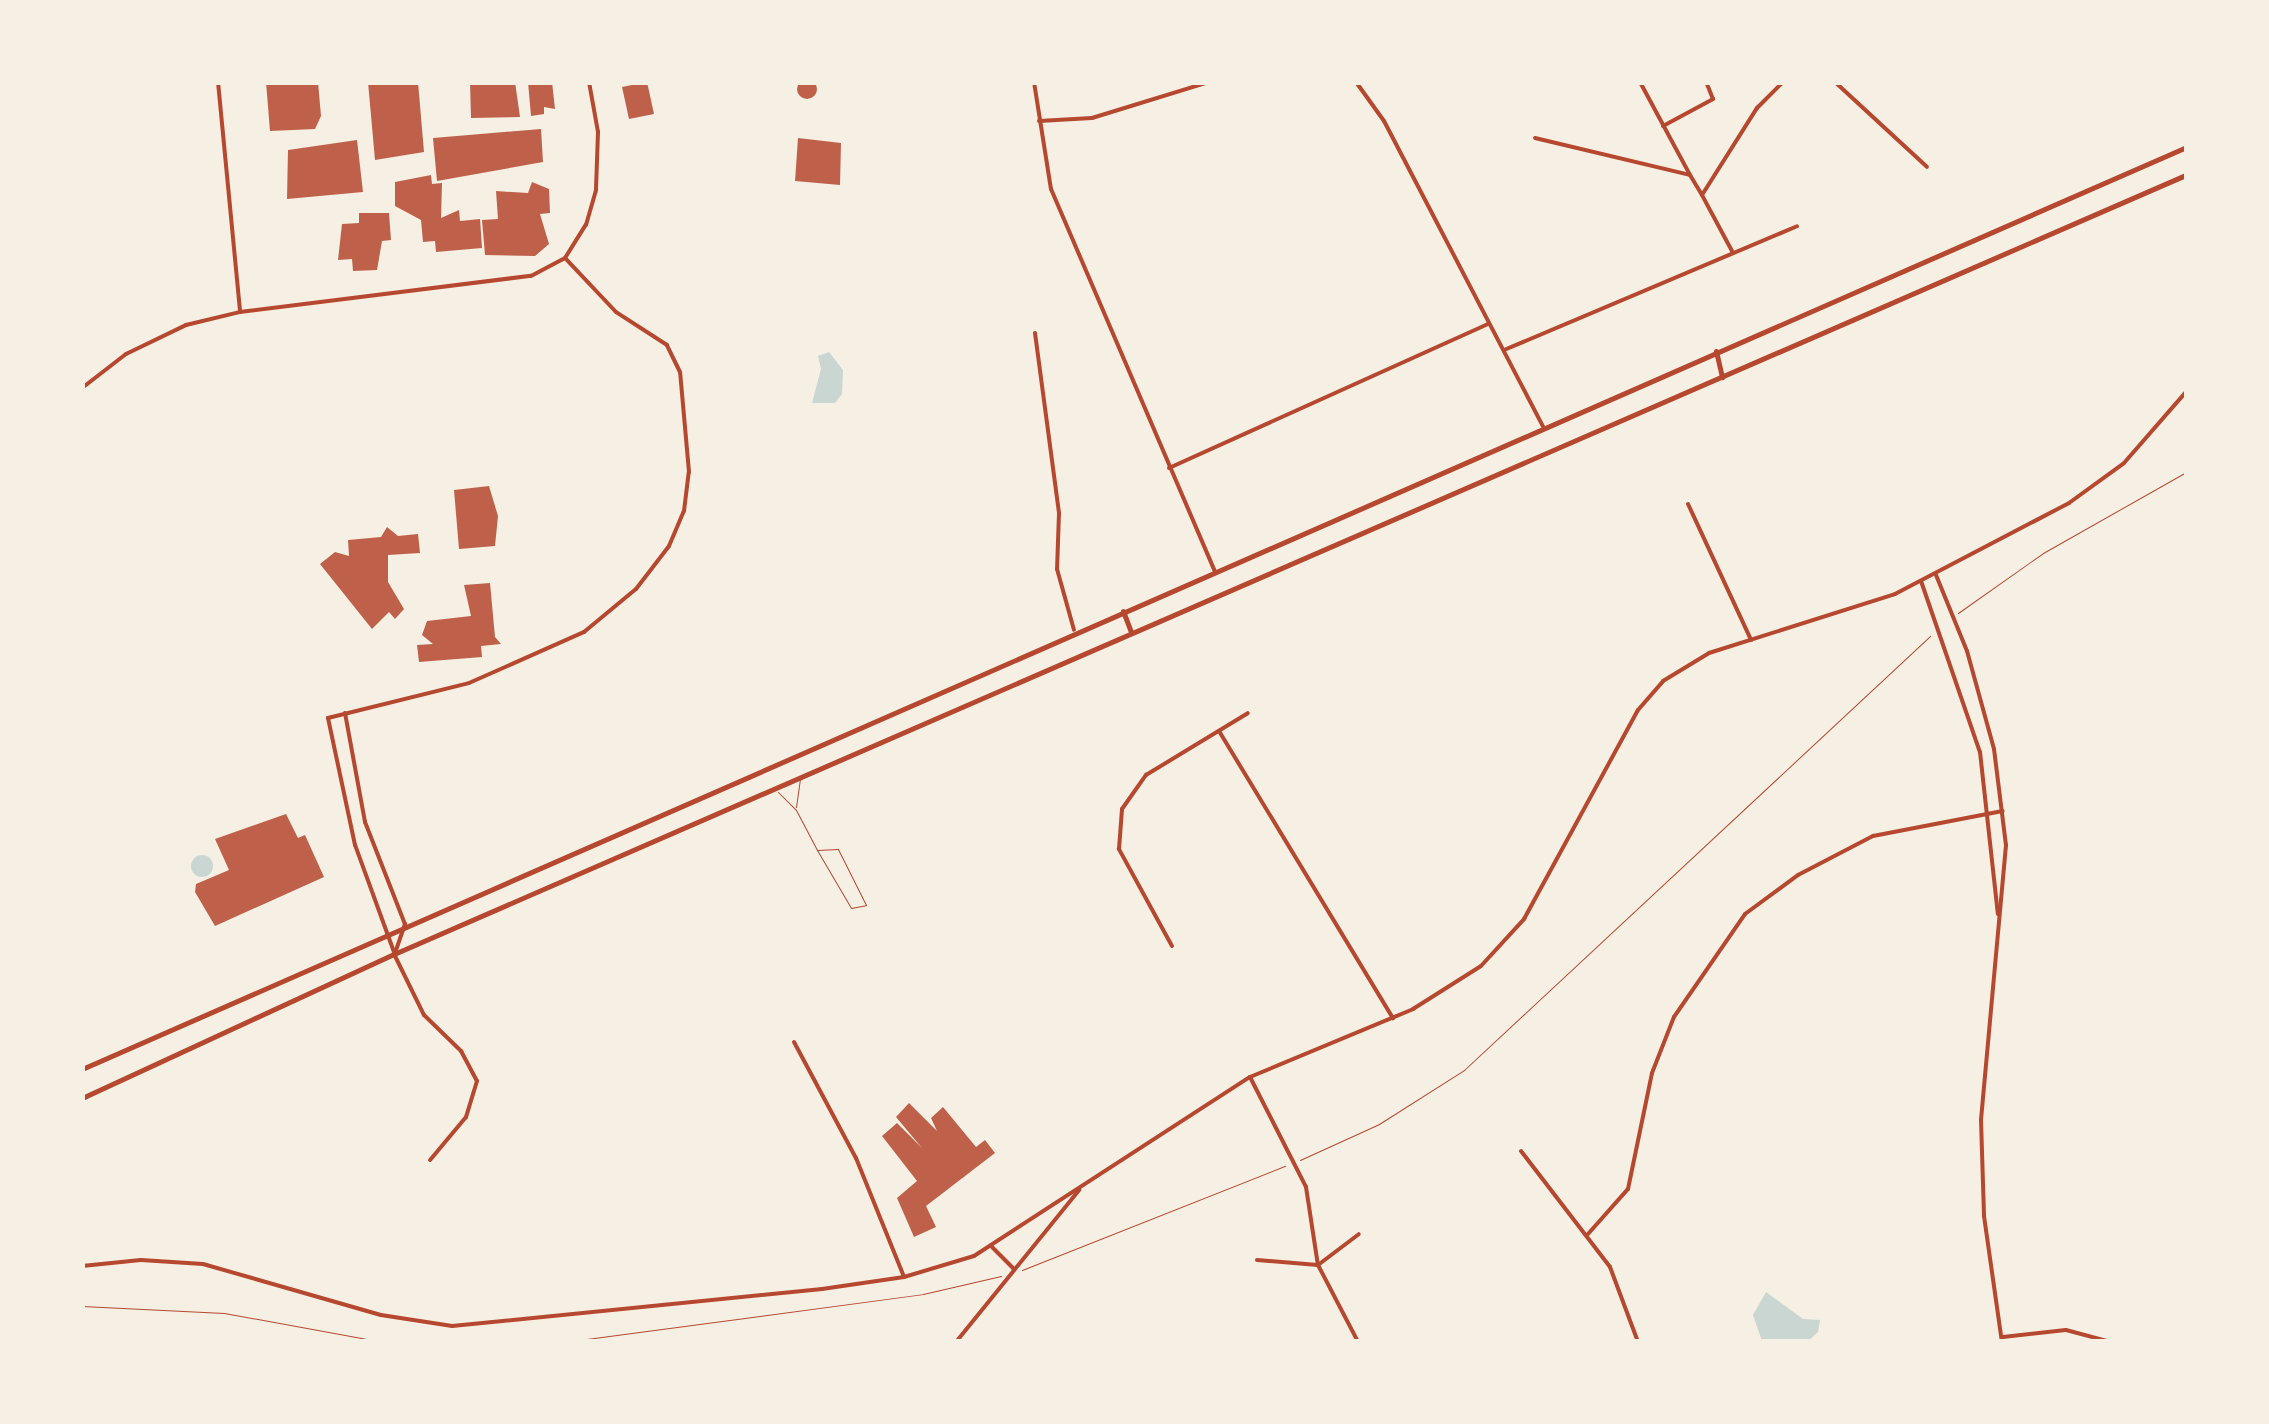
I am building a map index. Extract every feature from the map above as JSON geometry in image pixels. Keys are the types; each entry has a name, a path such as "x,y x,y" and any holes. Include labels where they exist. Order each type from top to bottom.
{"highway":[{"path":"82,1069 390,929 2186,147"},
{"path":"82,1098 394,954 2185,175"},
{"path":"1716,351 1722,376"},
{"path":"1123,611 1132,632"}],"street":[{"path":"218,82 240,312"},
{"path":"82,388 162,336 240,312 532,276 565,258 586,225 596,188 598,132 588,82"},
{"path":"1034,82 1050,189 1215,571"},
{"path":"1039,121 1092,118 1209,82"},
{"path":"1356,82 1384,122 1542,426"},
{"path":"1640,82 1732,251"},
{"path":"1663,126 1713,99 1706,82"},
{"path":"1702,195 1757,108 1783,82"},
{"path":"1835,82 1927,167"},
{"path":"1534,138 1690,176"},
{"path":"1504,350 1797,226"},
{"path":"430,1160 466,1117 477,1081 461,1050 424,1015 394,954 390,929 355,845 328,718 526,662 584,632 636,588 670,546 689,472 680,372 667,345 616,312 565,258"},
{"path":"1169,468 1489,324"},
{"path":"1034,333 1059,513 1057,569 1074,630"},
{"path":"82,1266 141,1260 202,1264 382,1315 452,1326 904,1277 992,1247 1250,1078 1392,1018 1461,980 1507,941 1568,848 1638,710 1662,681 1696,659 1830,620 1936,574 2097,484 2186,392"},
{"path":"1688,504 1752,640"},
{"path":"1936,574 1980,696 1994,749 2002,811 1999,924 1981,1120 1983,1202 2002,1339 2066,1330 2111,1342"},
{"path":"1921,581 1942,626 1980,752 1990,812 1999,924"},
{"path":"1967,699 1980,696"},
{"path":"1172,946 1119,850 1122,809 1146,775 1248,713"},
{"path":"345,714 365,822 405,924 394,954"},
{"path":"1219,731 1392,1018"},
{"path":"1980,752 1994,749"},
{"path":"1588,1234 1628,1189 1652,1073 1674,1017 1746,914 1776,889 1873,836 2002,811"},
{"path":"794,1042 830,1118 856,1158 904,1277"},
{"path":"1250,1078 1295,1162 1312,1204 1318,1265 1358,1342"},
{"path":"1522,1151 1588,1234 1627,1298 1638,1342"},
{"path":"956,1342 1081,1187"},
{"path":"1256,1260 1318,1265 1359,1234"},
{"path":"992,1247 1013,1268"}],"lane":[{"path":"796,810 800,776"},
{"path":"774,788 796,810 817,850 850,908 866,905 838,849 817,850"}],"path":[{"path":"1953,616 2044,553 2186,472"},
{"path":"1020,1271 1095,1246 1295,1162 1378,1124 1464,1070 1942,626"},
{"path":"564,1342 923,1294 1002,1276"},
{"path":"82,1306 224,1312 384,1342"}],"shaded area":[{"path":"829,352 843,370 842,394 835,403 812,403 821,369 818,356"},
{"path":"202,855 210,858 210,874 202,877 194,874 191,866 194,858"},
{"path":"1766,1292 1803,1319 1820,1320 1818,1332 1808,1341 1762,1341 1753,1315"}],"building":[{"path":"807,79 817,89 807,99 797,89"},
{"path":"266,82 318,82 321,116 315,129 270,131"},
{"path":"368,82 418,82 424,152 375,160"},
{"path":"470,82 515,82 520,117 471,118"},
{"path":"528,82 552,82 555,109 544,107 544,114 531,116"},
{"path":"647,82 654,114 629,119 622,87"},
{"path":"541,129 543,162 437,181 433,138"},
{"path":"798,138 841,143 840,185 795,181"},
{"path":"357,140 363,192 287,199 288,150"},
{"path":"431,175 432,184 442,183 441,218 459,210 460,221 480,219 482,248 436,252 435,241 423,242 421,220 395,206 395,182"},
{"path":"532,182 549,189 550,213 540,214 549,244 535,256 485,255 482,220 498,219 496,191 528,193"},
{"path":"359,213 389,213 391,240 382,241 377,270 353,271 352,259 338,260 342,224 359,223"},
{"path":"489,486 498,516 495,546 459,549 454,490"},
{"path":"387,527 398,536 418,534 420,553 388,555 388,582 404,609 395,619 389,612 372,629 320,564 335,552 349,556 348,540 381,537"},
{"path":"490,583 495,637 501,644 481,646 482,657 419,662 417,645 433,644 422,635 427,621 471,616 464,585"},
{"path":"286,814 298,838 305,835 324,877 215,926 195,892 196,884 229,870 215,839"},
{"path":"909,1103 937,1131 931,1118 943,1107 976,1147 985,1140 995,1153 926,1206 936,1227 914,1237 897,1198 917,1181 882,1136 897,1123 922,1148 896,1117"}]}
